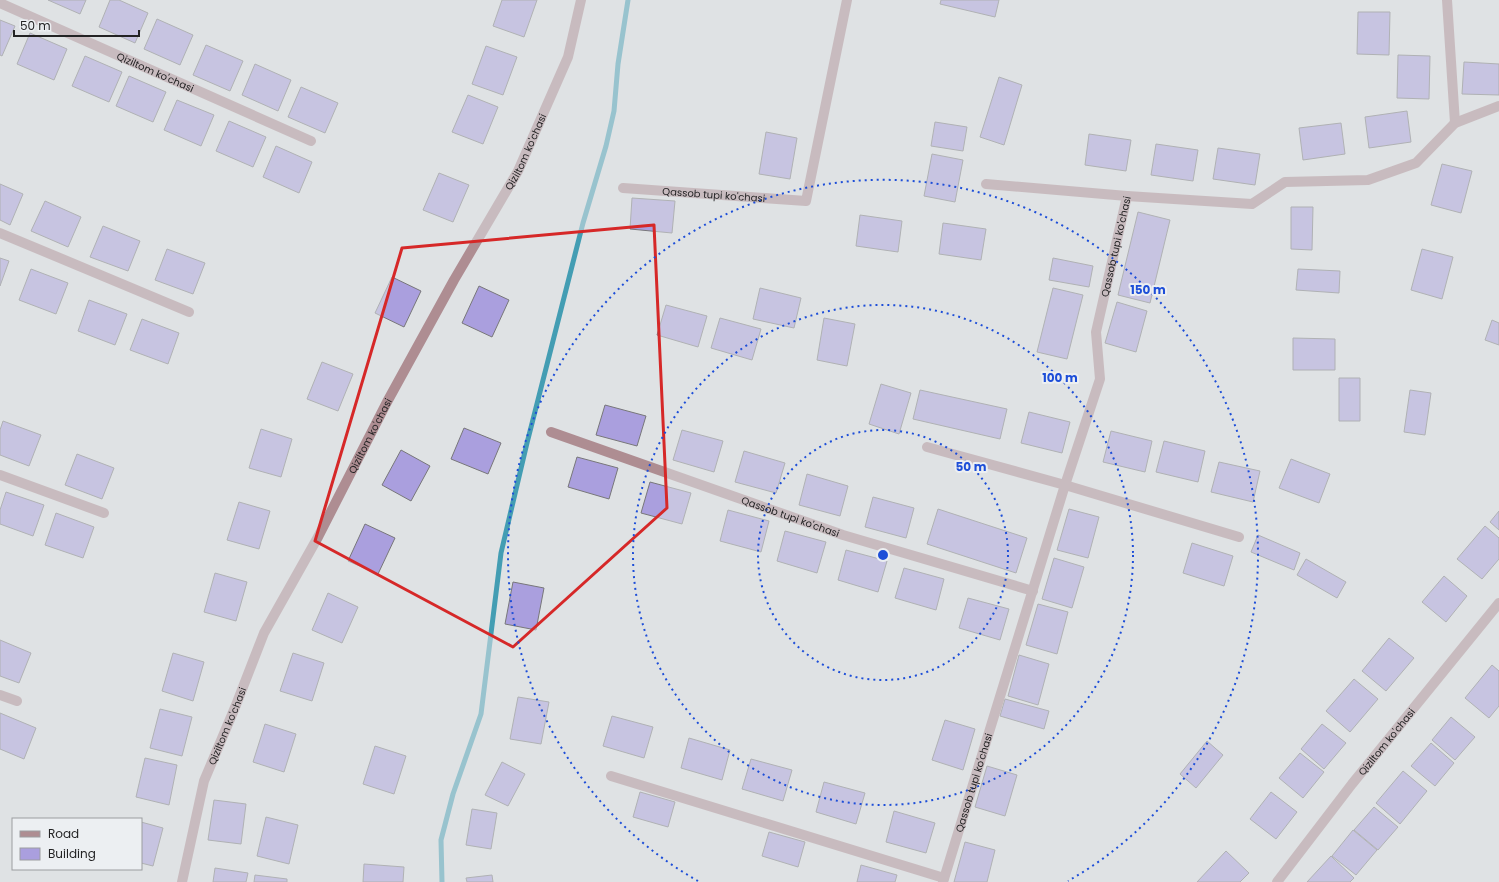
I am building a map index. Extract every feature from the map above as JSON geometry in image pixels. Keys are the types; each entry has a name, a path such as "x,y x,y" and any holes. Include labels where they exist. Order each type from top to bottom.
{"street":[{"name":"Qiziltom ko'chasi","path":"182,882 204,782 264,633 318,537 387,402 454,280 518,171 568,57 581,0"},
{"name":"Qassob tupi ko'chasi","path":"623,188 806,201 847,0"},
{"path":"1447,0 1455,123"},
{"name":"Qiziltom ko'chasi","path":"0,3 311,141"},
{"name":"Qassob tupi ko'chasi","path":"944,880 1065,485 1100,379 1096,332 1128,196 1252,204 1285,182 1368,180 1416,163 1455,123 1499,106"},
{"path":"986,184 1128,196"},
{"path":"0,233 190,312"},
{"name":"Qassob tupi ko'chasi","path":"551,432 843,535 1033,591"},
{"path":"927,447 1065,485 1239,537"},
{"path":"0,475 104,513"},
{"name":"Qiziltom ko'chasi","path":"1277,882 1352,784 1499,603"},
{"path":"0,694 17,701"},
{"path":"611,776 944,880"}],"highlighted area":[{"path":"654,225 667,508 513,647 315,541 402,248"}],"building":[{"path":"48,0 86,0 80,14"},
{"path":"110,0 119,0 148,13 135,43 99,27"},
{"path":"502,0 537,0 524,37 493,26"},
{"path":"941,0 999,0 995,17 940,4"},
{"path":"1358,12 1390,12 1389,55 1357,54"},
{"path":"157,19 193,35 180,65 144,49"},
{"path":"0,20 15,26 2,56 0,55"},
{"path":"30,33 67,49 54,80 17,64"},
{"path":"206,45 243,61 230,91 193,75"},
{"path":"486,46 517,57 503,95 472,84"},
{"path":"1398,55 1430,56 1429,99 1397,98"},
{"path":"85,56 122,72 109,102 72,86"},
{"path":"1464,62 1499,64 1499,95 1462,94"},
{"path":"255,64 291,80 278,111 242,95"},
{"path":"129,76 166,92 153,122 116,106"},
{"path":"999,77 1022,85 1004,145 980,137"},
{"path":"301,87 338,103 325,133 288,117"},
{"path":"468,95 498,107 483,144 452,132"},
{"path":"177,100 214,115 201,146 164,130"},
{"path":"1407,111 1411,142 1369,148 1365,117"},
{"path":"229,121 266,137 253,167 216,151"},
{"path":"935,122 967,127 963,151 931,146"},
{"path":"1341,123 1345,154 1303,160 1299,128"},
{"path":"766,132 797,138 790,179 759,174"},
{"path":"1089,134 1131,140 1126,171 1085,165"},
{"path":"1156,144 1198,150 1193,181 1151,175"},
{"path":"276,146 312,162 299,193 263,177"},
{"path":"1218,148 1260,154 1255,185 1213,179"},
{"path":"932,154 963,160 955,202 924,196"},
{"path":"1442,164 1472,171 1461,213 1431,205"},
{"path":"439,173 469,185 453,222 423,210"},
{"path":"0,184 23,194 10,225 0,220"},
{"path":"632,198 675,201 672,233 630,229"},
{"path":"45,201 81,217 68,247 31,231"},
{"path":"1291,207 1313,207 1312,250 1291,249"},
{"path":"1138,212 1170,220 1150,303 1118,295"},
{"path":"860,215 902,221 898,252 856,246"},
{"path":"943,223 986,229 981,260 939,254"},
{"path":"103,226 140,241 128,271 90,257"},
{"path":"167,249 205,263 193,294 155,280"},
{"path":"1422,249 1453,257 1442,299 1411,290"},
{"path":"0,258 9,261 0,286"},
{"path":"1053,258 1093,266 1089,287 1049,280"},
{"path":"31,269 68,283 56,314 19,300"},
{"path":"1298,269 1340,271 1339,293 1296,290"},
{"path":"392,277 421,291 404,327 375,313"},
{"path":"479,286 509,300 492,337 462,323"},
{"path":"760,288 801,298 794,328 753,319"},
{"path":"1053,288 1083,295 1067,359 1037,352"},
{"path":"89,300 127,314 115,345 78,331"},
{"path":"1117,302 1147,311 1136,352 1105,343"},
{"path":"666,305 707,316 698,347 657,335"},
{"path":"720,318 761,329 752,360 711,348"},
{"path":"824,318 855,324 847,366 817,360"},
{"path":"142,319 179,333 168,364 130,350"},
{"path":"1492,320 1499,323 1499,345 1485,340"},
{"path":"1293,338 1335,339 1335,370 1293,370"},
{"path":"322,362 353,374 338,411 307,399"},
{"path":"1339,378 1360,378 1360,421 1339,421"},
{"path":"881,384 911,393 899,434 869,424"},
{"path":"920,390 1007,409 1000,439 913,419"},
{"path":"1410,390 1431,393 1425,435 1404,432"},
{"path":"605,405 646,416 637,446 596,435"},
{"path":"1029,412 1070,422 1062,453 1021,443"},
{"path":"3,421 41,435 29,466 0,455 0,430"},
{"path":"464,428 501,443 488,474 451,459"},
{"path":"261,429 292,439 281,477 249,468"},
{"path":"682,430 723,441 714,472 673,460"},
{"path":"1111,431 1152,441 1145,472 1103,462"},
{"path":"1164,441 1205,451 1198,482 1156,472"},
{"path":"401,450 430,466 411,501 382,485"},
{"path":"744,451 785,463 776,493 735,482"},
{"path":"77,454 114,468 102,499 65,485"},
{"path":"577,457 618,468 609,499 568,487"},
{"path":"1291,459 1330,474 1319,503 1279,488"},
{"path":"1219,462 1260,471 1253,502 1211,492"},
{"path":"807,474 848,486 840,516 799,505"},
{"path":"650,482 691,493 682,524 641,513"},
{"path":"6,492 44,505 33,536 0,524 0,510"},
{"path":"873,497 914,508 906,538 865,527"},
{"path":"239,502 270,511 259,549 227,540"},
{"path":"938,509 1027,538 1016,573 927,544"},
{"path":"1069,509 1099,517 1088,558 1057,550"},
{"path":"728,510 769,521 761,552 720,541"},
{"path":"1499,511 1499,530 1490,522"},
{"path":"56,513 94,527 83,558 45,545"},
{"path":"365,524 395,538 378,574 348,561"},
{"path":"1485,526 1499,538 1499,559 1482,579 1457,559"},
{"path":"785,531 826,542 817,573 777,561"},
{"path":"1258,535 1300,553 1294,570 1251,552"},
{"path":"1192,543 1233,556 1224,586 1183,573"},
{"path":"846,550 887,561 878,592 838,580"},
{"path":"1054,558 1084,567 1072,608 1042,599"},
{"path":"1306,559 1346,582 1337,598 1297,575"},
{"path":"904,568 944,579 936,610 895,598"},
{"path":"215,573 247,582 236,621 204,612"},
{"path":"1444,576 1467,596 1446,622 1422,602"},
{"path":"513,582 544,588 536,630 505,624"},
{"path":"328,593 358,607 342,643 312,630"},
{"path":"968,598 1009,609 1000,640 959,628"},
{"path":"1038,604 1068,612 1057,654 1026,645"},
{"path":"1389,638 1414,658 1386,691 1362,671"},
{"path":"0,640 31,653 19,683 0,676"},
{"path":"173,653 204,662 193,701 162,691"},
{"path":"293,653 324,663 312,701 280,691"},
{"path":"1019,655 1049,664 1038,705 1008,696"},
{"path":"1492,665 1499,671 1499,706 1489,718 1465,698"},
{"path":"1354,679 1378,699 1350,732 1326,711"},
{"path":"518,697 549,702 541,744 510,739"},
{"path":"1005,699 1049,711 1044,729 1000,716"},
{"path":"160,709 192,717 182,756 150,748"},
{"path":"0,713 36,728 24,759 0,749"},
{"path":"612,716 653,727 644,758 603,746"},
{"path":"1451,717 1475,737 1455,760 1432,740"},
{"path":"945,720 975,729 963,770 932,760"},
{"path":"265,724 296,734 284,772 253,762"},
{"path":"1322,724 1346,743 1324,769 1301,749"},
{"path":"689,738 730,750 722,780 681,768"},
{"path":"1207,741 1223,755 1196,788 1180,774"},
{"path":"1431,743 1454,763 1435,786 1411,766"},
{"path":"375,746 406,756 394,794 363,784"},
{"path":"1300,753 1324,772 1303,798 1279,778"},
{"path":"145,758 177,765 169,805 136,797"},
{"path":"751,759 792,770 783,801 742,789"},
{"path":"502,762 525,774 508,806 485,795"},
{"path":"987,766 1017,775 1005,816 975,807"},
{"path":"1403,771 1427,791 1400,824 1376,803"},
{"path":"824,782 865,793 856,824 816,812"},
{"path":"640,792 675,802 668,827 633,817"},
{"path":"1271,792 1297,812 1276,839 1250,819"},
{"path":"214,800 246,804 241,844 208,840"},
{"path":"1374,807 1398,827 1378,850 1354,830"},
{"path":"472,809 497,813 491,849 466,845"},
{"path":"894,811 935,823 926,853 886,842"},
{"path":"266,817 298,825 289,864 257,856"},
{"path":"142,822 163,828 153,866 142,863"},
{"path":"1353,830 1377,850 1356,875 1332,856"},
{"path":"769,832 805,842 798,867 762,856"},
{"path":"965,842 995,850 987,882 954,882"},
{"path":"1226,851 1249,873 1240,882 1197,882"},
{"path":"1331,856 1354,878 1350,882 1307,882"},
{"path":"364,864 404,867 403,882 363,882"},
{"path":"861,865 897,875 895,882 857,882"},
{"path":"215,868 248,873 246,882 213,882"},
{"path":"255,875 287,879 287,882 254,882"},
{"path":"492,875 493,882 467,882 466,878"}],"waterway":[{"path":"442,882 441,840 453,794 481,714 501,553 527,443 583,223 606,146 614,111 618,64 628,0"}]}
